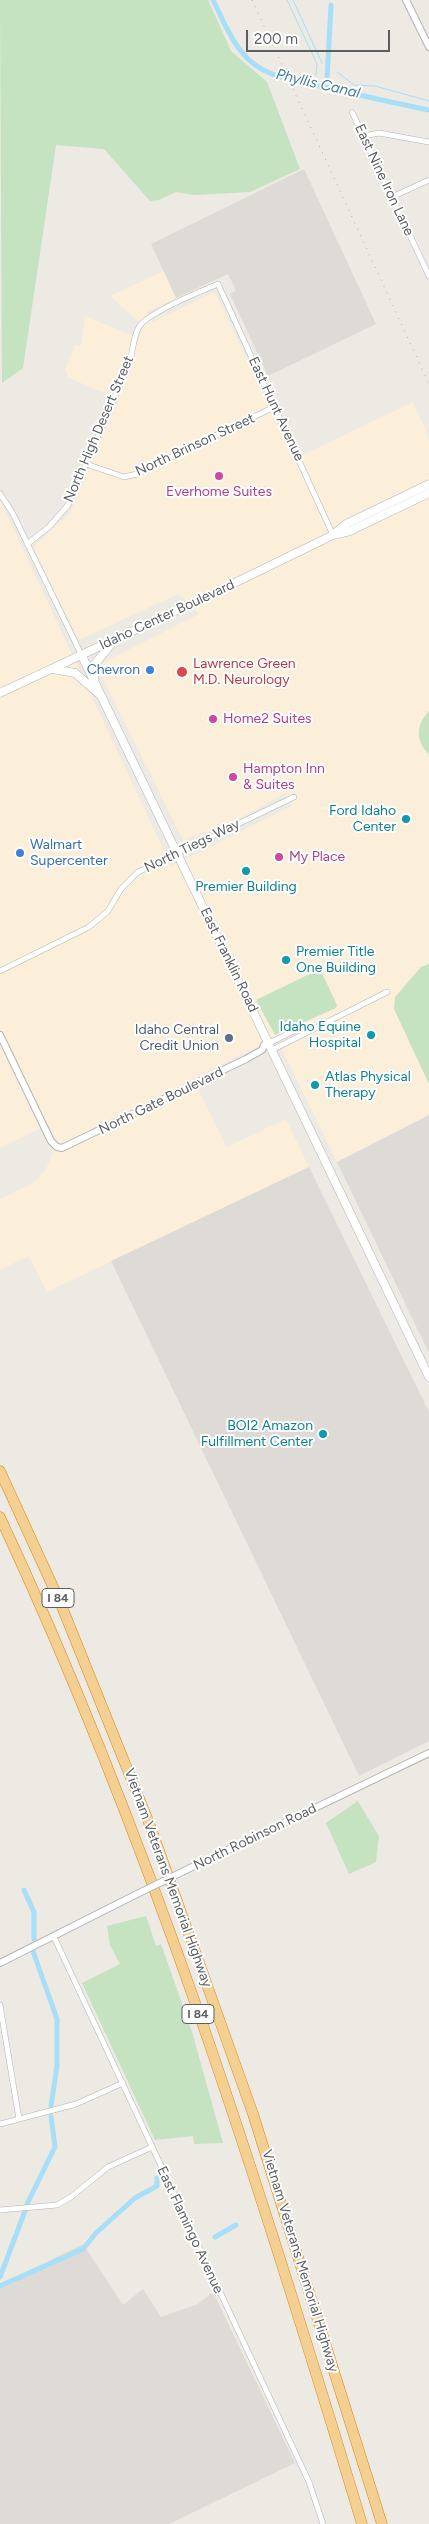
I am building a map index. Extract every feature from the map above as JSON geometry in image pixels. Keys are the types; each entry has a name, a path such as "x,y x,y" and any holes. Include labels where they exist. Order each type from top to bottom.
{"highway":[{"name":"Vietnam Veterans Memorial Highway","path":"0,1471 60,1602 151,1828 253,2114 382,2524"},
{"name":"Vietnam Veterans Memorial Highway","path":"0,1517 44,1612 132,1828 233,2113 362,2524"}],"main road":[{"name":"Idaho Center Boulevard","path":"0,693 82,656 333,534 346,524 429,484"},
{"name":"Idaho Center Boulevard","path":"333,534 350,531 429,493"},
{"path":"94,682 95,664 115,640"},
{"name":"East Franklin Road","path":"82,656 429,1377"},
{"path":"53,669 75,673 99,693"}],"street":[{"path":"406,0 429,47"},
{"name":"East Nine Iron Lane","path":"352,112 429,276"},
{"path":"364,136 379,133 429,142"},
{"path":"392,198 429,180"},
{"name":"East Hunt Avenue","path":"218,284 333,534"},
{"name":"North High Desert Street","path":"27,544 60,517 68,505 130,362 135,336 141,324 152,316 218,284"},
{"name":"North Brinson Street","path":"86,464 124,477 137,474 274,407"},
{"name":"East Franklin Road","path":"0,494 12,512 82,656"},
{"name":"North Tiegs Way","path":"0,971 89,927 108,911 121,889 132,877 177,853 294,797"},
{"path":"270,1046 304,1026 313,1027 388,992"},
{"name":"North Gate Boulevard","path":"0,1035 51,1141 58,1147 67,1146 262,1050 264,1045 270,1046"},
{"name":"North Robinson Road","path":"0,1963 137,1894 429,1753"},
{"name":"East Flamingo Avenue","path":"54,1937 309,2482 323,2524"},
{"path":"0,2005 19,2119"},
{"path":"0,2124 76,2104 123,2083"},
{"path":"0,2210 57,2204 71,2197 102,2171 152,2147"}],"shaded area":[{"path":"304,169 376,324 268,376 230,294 236,290 228,274 176,298 151,244"},
{"path":"164,271 176,298 147,312 153,322 212,293 216,294 294,459 413,402 429,438 429,1115 337,1162 276,1037 193,1079 227,1147 286,1119 309,1167 47,1292 29,1256 0,1270 0,1199 31,1184 42,1174 48,1165 57,1140 49,1124 0,1148 0,500 171,866 292,806 285,793 234,822 183,840 99,670 104,662 199,614 178,594 79,640 33,547 70,513 119,399 69,378 65,370 75,345 81,346 85,316 139,338 144,327 110,296"},
{"path":"429,1115 429,1353 337,1162"},
{"path":"309,1167 429,1412 429,1741 359,1776 111,1261"},
{"path":"83,2244 123,2305 143,2289 161,2317 198,2304 213,2292 295,2463 169,2524 0,2524 0,2285"}],"green space":[{"path":"0,0 208,0 231,51 267,82 300,169 250,192 195,195 176,192 159,200 150,201 104,149 56,145 23,368 2,383"},
{"path":"429,711 429,754 421,744 419,733 422,722"},
{"path":"429,964 429,1084 394,1009 395,997 421,967"},
{"path":"320,969 337,1005 336,1008 275,1035 256,1000"},
{"path":"357,1800 379,1836 376,1862 349,1874 326,1823"},
{"path":"146,1916 156,1946 161,1944 192,2032 223,2143 194,2144 193,2136 155,2140 82,1983 120,1964 110,1945 107,1926"}],"waterway":[{"name":"Phyllis Canal","path":"213,0 235,43 247,58 262,69 288,79 429,110"},
{"path":"287,0 317,64 316,75"},
{"path":"293,0 322,63"},
{"path":"327,80 331,5"},
{"path":"337,72 354,85 375,86 429,101"},
{"name":"Phyllis Canal","path":"314,85 315,80"},
{"path":"24,1890 34,1912 34,1939"},
{"path":"33,1951 57,2019 57,2066 51,2106"},
{"path":"27,2204 55,2147 51,2116"},
{"path":"0,2286 83,2249 96,2233 135,2198 157,2186 157,2178"},
{"path":"0,2277 25,2211"},
{"path":"215,2237 236,2225"}],"railway":[{"path":"252,0 429,384"}],"place":[{"name":"Everhome Suites","path":"219,476"},
{"name":"Chevron","path":"150,670"},
{"name":"Lawrence Green M.D. Neurology","path":"182,672"},
{"name":"Home2 Suites","path":"213,719"},
{"name":"Hampton Inn & Suites","path":"233,777"},
{"name":"Ford Idaho Center","path":"406,819"},
{"name":"Walmart Supercenter","path":"20,853"},
{"name":"My Place","path":"279,857"},
{"name":"Premier Building","path":"246,871"},
{"name":"Premier Title One Building","path":"286,960"},
{"name":"Idaho Equine Hospital","path":"371,1035"},
{"name":"Idaho Central Credit Union","path":"229,1038"},
{"name":"Atlas Physical Therapy","path":"315,1085"},
{"name":"BOI2 Amazon Fulfillment Center","path":"323,1434"}]}
